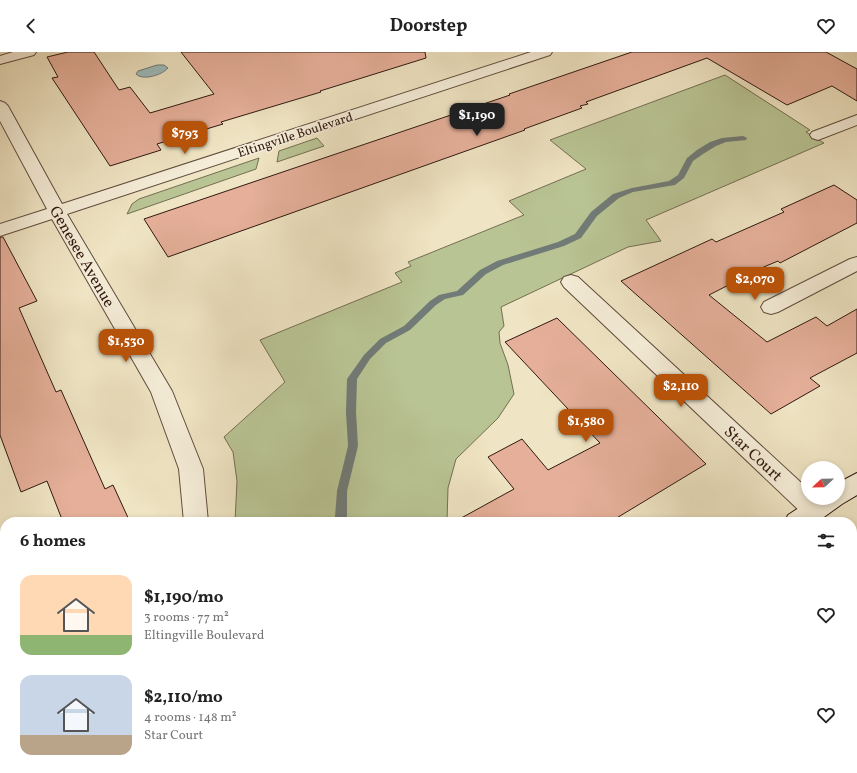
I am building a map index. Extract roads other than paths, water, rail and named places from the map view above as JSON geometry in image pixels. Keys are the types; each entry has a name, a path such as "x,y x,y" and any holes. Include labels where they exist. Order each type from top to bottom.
{"street":[{"path":"0,60 29,52"},
{"name":"Eltingville Boulevard","path":"0,230 545,52"},
{"name":"Genesee Avenue","path":"0,106 57,212 161,391 191,469 196,517"},
{"path":"818,135 857,120"},
{"path":"771,307 856,265"},
{"name":"Star Court","path":"570,282 815,510"},
{"path":"845,491 857,483"}],"water":[{"path":"157,65 164,65 168,68 157,75 148,77 139,76 136,74 138,71"}],"waterway":[{"path":"341,517 342,491 353,446 351,412 352,379 367,357 383,341 407,328 433,303 442,297 460,293 483,272 500,263 561,244 578,236 594,214 616,196 632,190 672,183 681,176 690,160 700,152 713,144 725,140 743,138"}]}
